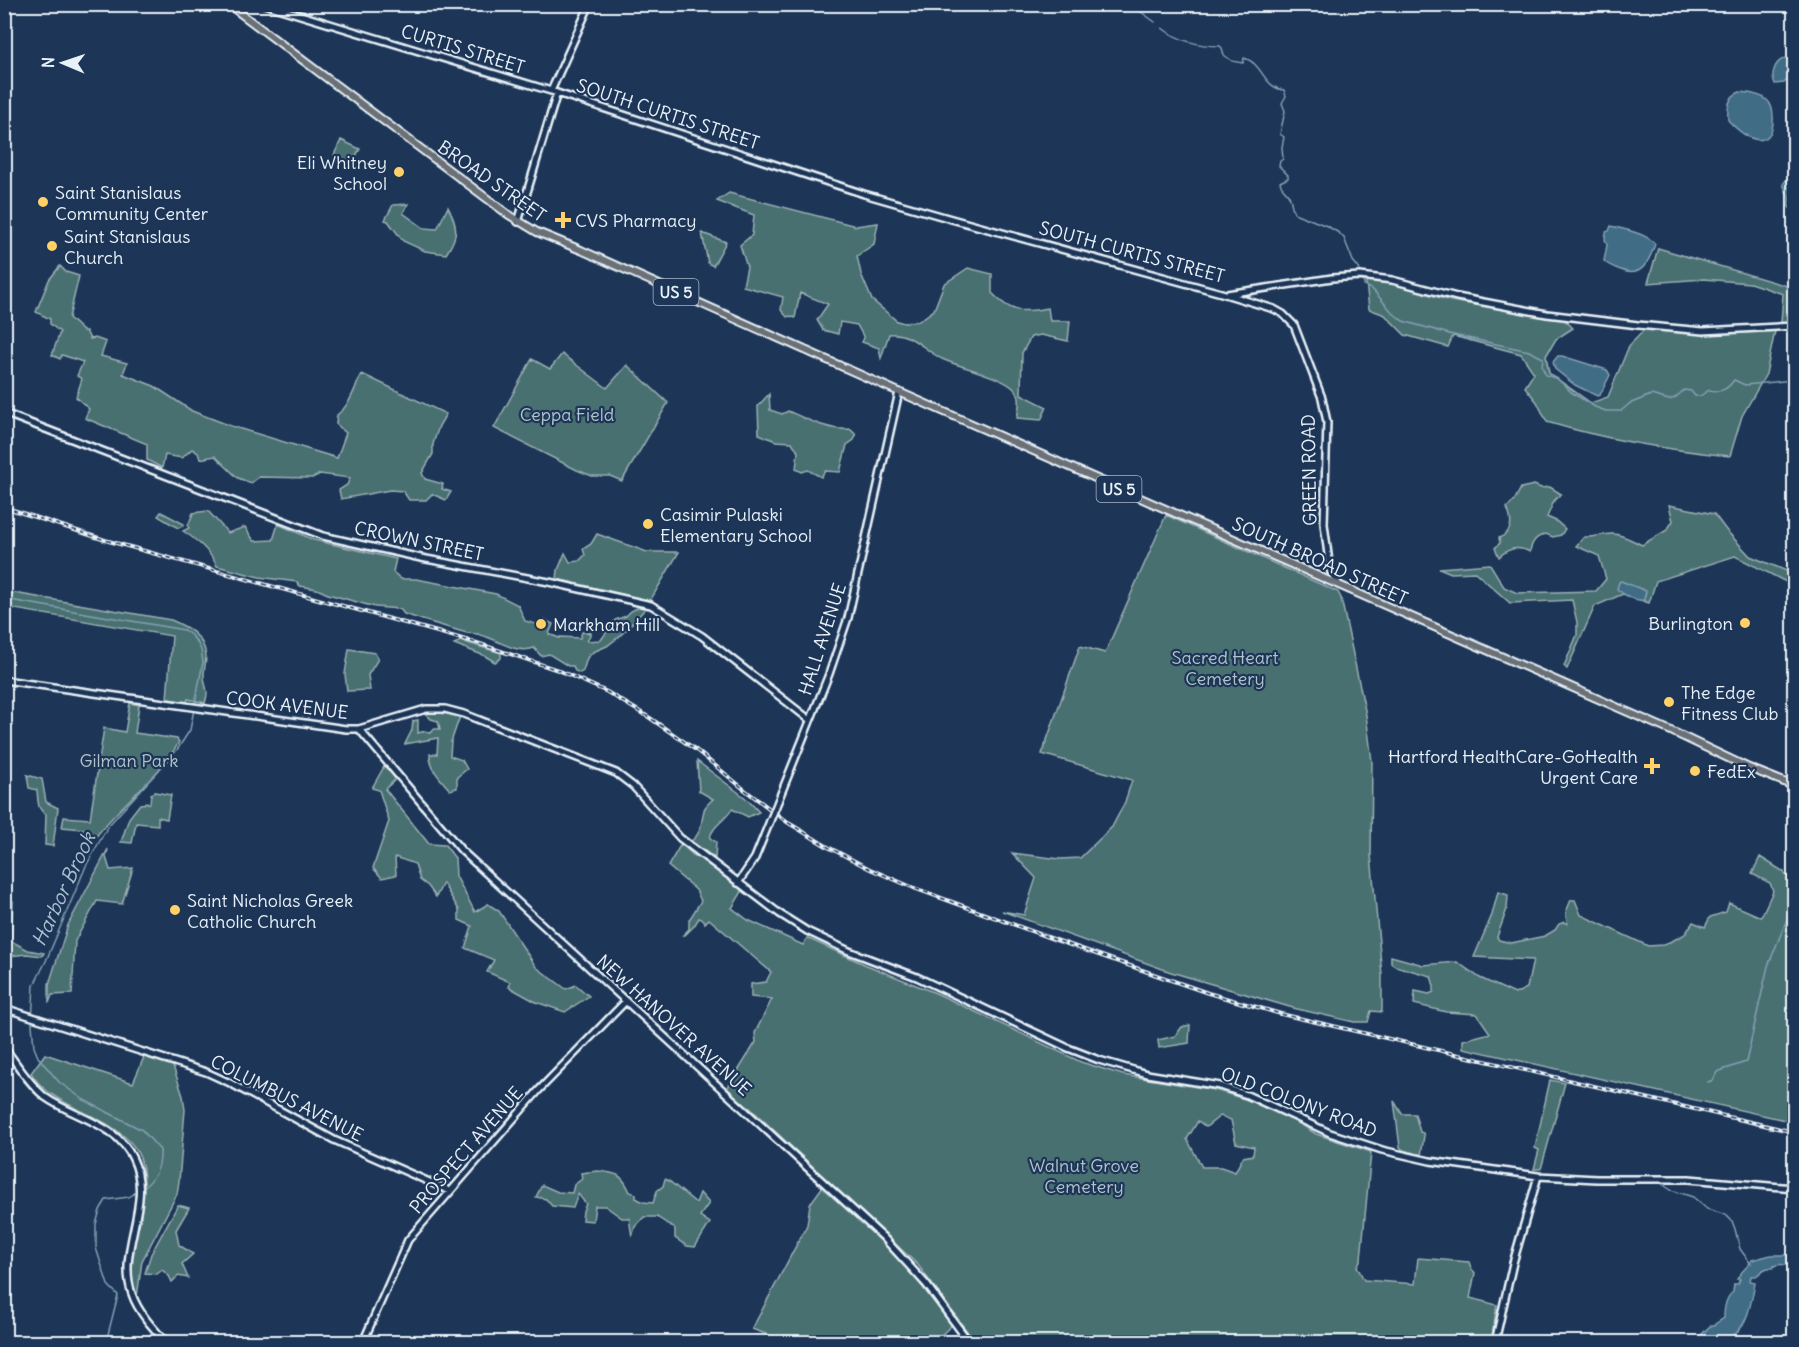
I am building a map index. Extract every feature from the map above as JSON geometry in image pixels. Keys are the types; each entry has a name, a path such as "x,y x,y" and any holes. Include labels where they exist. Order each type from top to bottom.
{"main road":[{"name":"BROAD STREET","path":"228,4 518,222 546,237 581,250 833,362"},
{"name":"SOUTH BROAD STREET","path":"833,362 1794,786"}],"street":[{"name":"CURTIS STREET","path":"264,4 554,92"},
{"path":"518,222 554,92 590,4"},
{"name":"SOUTH CURTIS STREET","path":"554,92 864,194 1225,294 1360,276 1392,280 1457,297 1536,312 1646,326 1703,331 1794,326"},
{"name":"GREEN ROAD","path":"1225,294 1274,309 1294,325 1322,398 1327,422 1324,524 1330,570 1340,586"},
{"name":"HALL AVENUE","path":"738,883 755,858 829,674 848,618 899,393"},
{"name":"CROWN STREET","path":"4,413 323,536 651,605 702,636 810,720"},
{"name":"COOK AVENUE","path":"4,680 346,729 359,729 426,709 446,709 594,764 624,778"},
{"name":"NEW HANOVER AVENUE","path":"359,729 455,845 898,1251 969,1342"},
{"name":"OLD COLONY ROAD","path":"624,778 680,838 792,922 854,954 917,976 1082,1055 1131,1071 1227,1088 1330,1133 1382,1150 1448,1164 1538,1176 1587,1179 1689,1179 1794,1188"},
{"name":"PROSPECT AVENUE","path":"363,1342 408,1240 539,1090 626,1001"},
{"name":"COLUMBUS AVENUE","path":"4,1008 206,1072 334,1140 450,1191"},
{"path":"4,1047 42,1095 106,1129 120,1139 134,1160 139,1177 138,1206 128,1275 129,1284 135,1302 163,1342"},
{"path":"1496,1342 1513,1263 1538,1176"}],"green space":[{"path":"341,140 360,149 351,164 334,155"},
{"path":"729,193 856,226 878,223 874,244 857,256 861,274 872,300 897,321 904,323 919,321 934,310 944,284 968,268 992,274 992,293 1011,308 1031,311 1048,308 1050,321 1070,321 1068,341 1041,335 1031,337 1022,353 1021,394 1047,407 1041,420 1017,418 1019,397 1011,386 1003,381 942,359 904,335 889,334 881,358 879,348 862,342 864,338 857,325 840,322 838,334 823,330 817,320 828,304 800,293 795,318 787,317 781,310 783,297 743,286 747,267 740,245 752,235 754,215 717,201"},
{"path":"408,204 403,213 424,228 437,229 448,207 456,230 446,254 425,251 403,241 385,220 393,205"},
{"path":"702,233 726,242 713,266 708,263"},
{"path":"1658,248 1794,288 1794,322 1781,323 1783,294 1750,283 1704,279 1648,283"},
{"path":"60,266 66,272 79,276 69,318 83,331 86,331 90,339 95,338 106,342 101,356 127,363 123,374 154,386 192,411 231,426 337,458 346,433 336,424 337,415 349,401 362,374 446,414 433,444 433,454 422,473 425,479 443,484 442,489 451,492 446,500 432,494 426,500 409,500 403,491 390,490 341,499 339,490 347,485 350,478 320,474 312,478 259,477 251,483 238,478 215,456 200,459 198,453 192,449 182,458 165,455 162,468 147,460 147,444 85,418 89,409 76,397 82,379 77,376 83,362 62,355 60,359 52,355 60,332 50,324 50,319 36,312 49,280"},
{"path":"1348,279 1394,284 1451,301 1564,319 1573,328 1556,339 1546,356 1549,373 1591,403 1608,397 1629,346 1645,329 1701,333 1775,331 1766,374 1742,416 1730,456 1707,454 1615,439 1547,422 1537,402 1525,387 1534,373 1521,354 1453,336 1448,347 1405,335 1385,315 1369,309 1366,282"},
{"name":"Ceppa Field","path":"562,354 607,388 627,365 668,403 622,481 610,476 592,476 577,470 494,428 532,359 550,369"},
{"path":"769,394 770,410 782,414 788,411 826,426 850,429 856,435 854,440 847,445 840,472 825,471 821,477 808,470 802,472 796,469 798,452 792,442 776,441 759,434 758,406"},
{"path":"1534,485 1541,488 1550,487 1561,494 1554,501 1547,517 1565,529 1561,535 1553,537 1546,534 1537,538 1530,552 1514,549 1499,557 1495,548 1500,543 1499,538 1507,532 1511,525 1507,508 1521,488"},
{"path":"1669,505 1714,514 1750,556 1794,574 1794,586 1735,556 1656,581 1649,603 1623,594 1595,606 1567,669 1564,666 1577,635 1577,622 1572,600 1510,603 1475,572 1451,573 1439,568 1490,564 1504,587 1517,593 1596,591 1606,579 1599,556 1576,546 1584,537 1611,534 1642,545 1667,530 1673,521"},
{"path":"208,511 228,533 245,527 254,541 273,540 278,524 314,540 396,559 393,572 401,579 416,579 496,594 518,605 525,621 542,626 545,620 553,624 549,634 559,638 580,638 582,632 591,633 587,641 601,640 615,620 639,607 646,608 620,636 607,646 593,652 587,658 583,671 580,673 575,671 573,666 568,666 549,654 541,656 534,648 527,650 514,648 479,634 467,633 404,614 400,609 375,607 300,586 297,582 259,577 217,566 203,546 183,531 189,528 193,513"},
{"path":"161,512 184,524 183,526 178,528 158,516"},
{"name":"Sacred Heart Cemetery","path":"1166,515 1338,592 1341,598 1366,715 1372,761 1371,855 1382,975 1382,1012 1371,1011 1368,1022 1354,1022 1293,1008 1171,972 1002,911 1024,915 1036,878 1012,853 1060,859 1080,858 1112,827 1125,802 1132,780 1042,754 1080,646 1105,653"},
{"path":"597,534 647,552 679,552 650,601 557,579 565,553 570,562 579,561 585,555 583,549 591,544"},
{"path":"10,594 171,620 183,626 199,638 205,649 204,675 207,694 205,703 188,699 187,702 167,699 172,636 9,608"},
{"path":"461,641 501,653 501,658 495,662 454,644"},
{"path":"349,649 375,653 378,659 368,675 370,690 347,691 345,674"},
{"name":"Gilman Park","path":"130,703 139,705 135,733 177,739 179,742 161,768 95,838 83,829 62,827 64,817 90,819 104,728 125,732"},
{"path":"433,712 460,716 451,742 450,756 462,760 467,769 457,777 457,788 450,790 436,774 431,764 430,754 437,754 438,738 405,744 412,730 413,721 418,720 418,733 425,731 431,733 434,729 440,729 438,721 426,714 417,715 417,713"},
{"path":"697,761 747,799 759,812 748,817 732,809 711,834 710,838 716,842 715,858 691,841 699,831 705,809 713,799 699,791"},
{"path":"385,765 396,779 385,789 429,844 445,845 455,858 456,876 475,912 488,904 499,911 536,967 566,989 576,985 589,996 565,1012 536,1002 509,987 510,982 487,972 494,960 465,948 472,926 459,920 459,910 443,883 436,897 420,880 415,864 395,857 396,875 382,878 373,868 389,821 379,790 372,788"},
{"path":"27,775 42,779 46,802 58,808 53,846 45,845 46,814 39,807 37,790 29,788"},
{"path":"155,792 171,795 167,819 158,817 158,825 136,823 132,843 121,842 129,818 140,804 150,803 151,794"},
{"name":"Walnut Grove Cemetery","path":"681,844 743,890 732,908 748,920 803,945 807,938 938,994 1081,1062 1123,1075 1215,1090 1248,1100 1299,1123 1316,1134 1371,1152 1361,1259 1357,1266 1364,1280 1415,1284 1418,1258 1469,1262 1475,1273 1470,1298 1497,1305 1491,1342 975,1342 918,1265 749,1107 726,1090 756,1042 755,1033 772,999 751,997 751,984 766,982 771,972 709,919 705,923 699,918 694,926 683,935 689,929 689,920 701,901 696,890 668,866","holes":["1220,1116 1231,1120 1236,1143 1254,1147 1253,1155 1243,1157 1235,1172 1221,1167 1202,1167 1187,1139 1198,1121 1206,1127"]},
{"path":"108,849 106,857 110,870 133,868 122,904 97,901 75,941 72,994 52,995 49,1003 49,984 68,925"},
{"path":"1760,857 1794,879 1794,1122 1463,1048 1463,1040 1490,1033 1477,1014 1446,1012 1414,1004 1415,991 1429,994 1434,992 1431,976 1391,963 1391,956 1423,965 1457,962 1480,978 1515,994 1527,988 1533,960 1474,957 1492,915 1498,892 1508,895 1507,909 1497,937 1499,940 1511,943 1545,936 1555,930 1559,924 1564,922 1567,924 1566,912 1571,900 1575,900 1581,915 1648,946 1663,945 1686,933 1693,922 1705,927 1710,917 1726,912 1729,903 1761,917 1773,891 1770,883 1752,874"},
{"path":"5,901 13,901 11,941 28,950 44,953 42,956 26,954 11,956 9,936 5,935"},
{"path":"1190,1025 1189,1043 1159,1048 1158,1040 1175,1036 1182,1027"},
{"path":"45,1054 133,1083 144,1057 173,1066 185,1110 177,1194 142,1261 135,1298 130,1271 144,1186 139,1156 122,1134 56,1097 40,1084 31,1073"},
{"path":"1550,1080 1565,1083 1541,1169 1534,1169 1539,1150 1535,1148"},
{"path":"1394,1101 1402,1114 1415,1114 1420,1132 1424,1136 1421,1155 1400,1147"},
{"path":"598,1171 621,1178 630,1192 636,1194 636,1198 643,1202 653,1203 665,1179 696,1203 700,1193 709,1203 700,1216 710,1223 695,1247 687,1246 675,1238 675,1229 657,1217 644,1217 635,1227 632,1237 629,1218 622,1218 605,1206 595,1206 593,1221 582,1220 586,1204 578,1194 573,1208 552,1206 546,1199 536,1197 542,1185 558,1192 572,1193 574,1185 582,1179 581,1173"},
{"path":"823,1186 897,1254 952,1325 938,1338 939,1342 788,1342 752,1329 807,1225 810,1204"},
{"path":"178,1205 189,1208 176,1230 179,1245 193,1254 182,1264 188,1278 178,1276 172,1282 162,1270 157,1274 145,1273 151,1254"}],"water":[{"path":"1785,58 1794,62 1789,78 1784,83 1775,84 1774,69"},
{"path":"1740,92 1761,96 1770,103 1773,123 1770,133 1763,139 1758,140 1746,136 1728,120 1729,103 1733,96"},
{"path":"1786,180 1794,182 1794,212 1788,206 1789,198 1783,184"},
{"path":"1611,226 1641,235 1655,244 1647,263 1639,270 1628,272 1612,267 1604,261 1607,245 1606,232"},
{"path":"1558,356 1607,370 1610,375 1600,395 1597,396 1575,385 1555,369 1553,362"},
{"path":"1621,581 1646,591 1644,600 1630,598 1623,594 1617,589"},
{"path":"1771,1255 1785,1255 1794,1258 1794,1269 1780,1265 1751,1276 1750,1281 1755,1282 1746,1320 1741,1328 1727,1339 1718,1342 1694,1342 1710,1326 1714,1326 1724,1318 1728,1297 1733,1292 1734,1284 1738,1284 1740,1279 1737,1279 1752,1260"}],"waterway":[{"path":"1130,4 1155,22"},
{"path":"1162,28 1189,42 1220,46 1224,55 1232,61 1243,63 1244,58 1250,61 1272,85 1284,90 1286,96 1282,103 1285,111 1280,134 1284,137 1283,159 1279,166 1288,178 1280,182 1281,186 1289,196 1294,213 1327,226 1344,238 1353,261 1360,270"},
{"path":"1363,281 1364,285 1373,290 1403,321 1453,335 1529,351 1543,358 1542,367 1546,375 1558,379 1571,392 1606,411 1621,411 1629,404 1651,395 1669,400 1684,390 1700,396 1709,390 1723,390 1734,380 1745,385 1794,380"},
{"name":"Harbor Brook","path":"4,599 184,630 192,636 201,650 203,662 190,730 177,750 108,826 86,866 34,985 32,1025 34,1047 38,1057 59,1082 84,1100 142,1130 160,1150 157,1172 142,1188"},
{"path":"1708,1082 1713,1080 1717,1072 1746,1062 1768,966 1794,902"},
{"path":"1662,1184 1671,1190 1693,1197 1707,1209 1726,1215 1732,1221 1740,1249 1751,1264"},
{"name":"Harbor Brook","path":"106,1342 118,1295 108,1285 96,1248 96,1224 106,1200 129,1197 138,1191"}],"railway":[{"path":"4,507 105,540 477,643 558,670 607,692 650,718 696,750 787,822 828,847 914,888 1053,939 1208,993 1281,1014 1794,1132"}],"place":[{"name":"Eli Whitney School","path":"399,172"},
{"name":"Saint Stanislaus Community Center","path":"43,202"},
{"name":"CVS Pharmacy","path":"563,220"},
{"name":"Saint Stanislaus Church","path":"52,246"},
{"name":"Casimir Pulaski Elementary School","path":"648,524"},
{"name":"Burlington","path":"1745,623"},
{"name":"Markham Hill","path":"541,624"},
{"name":"The Edge Fitness Club","path":"1669,702"},
{"name":"Hartford HealthCare-GoHealth Urgent Care","path":"1652,766"},
{"name":"FedEx","path":"1695,771"},
{"name":"Saint Nicholas Greek Catholic Church","path":"175,910"}]}
